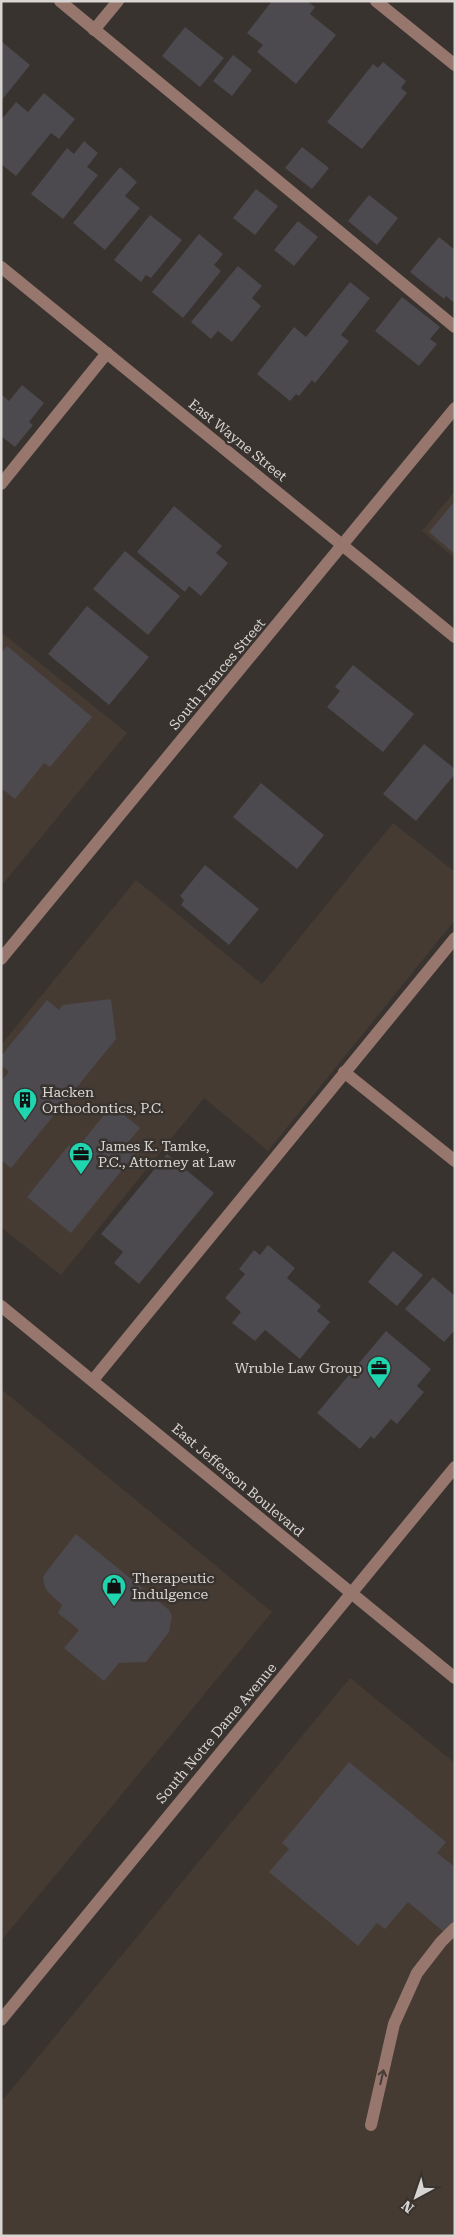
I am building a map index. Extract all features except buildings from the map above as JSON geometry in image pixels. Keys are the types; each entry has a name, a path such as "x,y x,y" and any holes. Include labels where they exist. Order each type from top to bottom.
{"street":[{"path":"60,1 455,327"},
{"path":"94,30 118,1"},
{"path":"376,1 455,65"},
{"name":"East Wayne Street","path":"1,267 455,637"},
{"path":"1,484 107,353"},
{"name":"South Frances Street","path":"1,959 455,408"},
{"path":"93,1380 455,938"},
{"path":"344,1072 455,1161"},
{"name":"East Jefferson Boulevard","path":"1,1306 455,1678"},
{"name":"South Notre Dame Avenue","path":"1,2020 455,1467"},
{"path":"371,2125 394,2024 417,1972 455,1928"}],"shaded area":[{"path":"455,491 455,558 422,531"},
{"path":"1,632 127,733 1,886"},
{"path":"393,823 455,872 455,920 268,1151 204,1098 61,1275 1,1227 1,1045 136,880 262,984"},
{"path":"1,1389 272,1612 1,1941"},
{"path":"350,1678 455,1763 455,2236 1,2236 1,2102"}],"place":[{"name":"Hacken Orthodontics, P.C.","path":"25,1121"},
{"name":"James K. Tamke, P.C., Attorney at Law","path":"81,1175"},
{"name":"Wruble Law Group","path":"379,1389"},
{"name":"Therapeutic Indulgence","path":"114,1607"}]}
